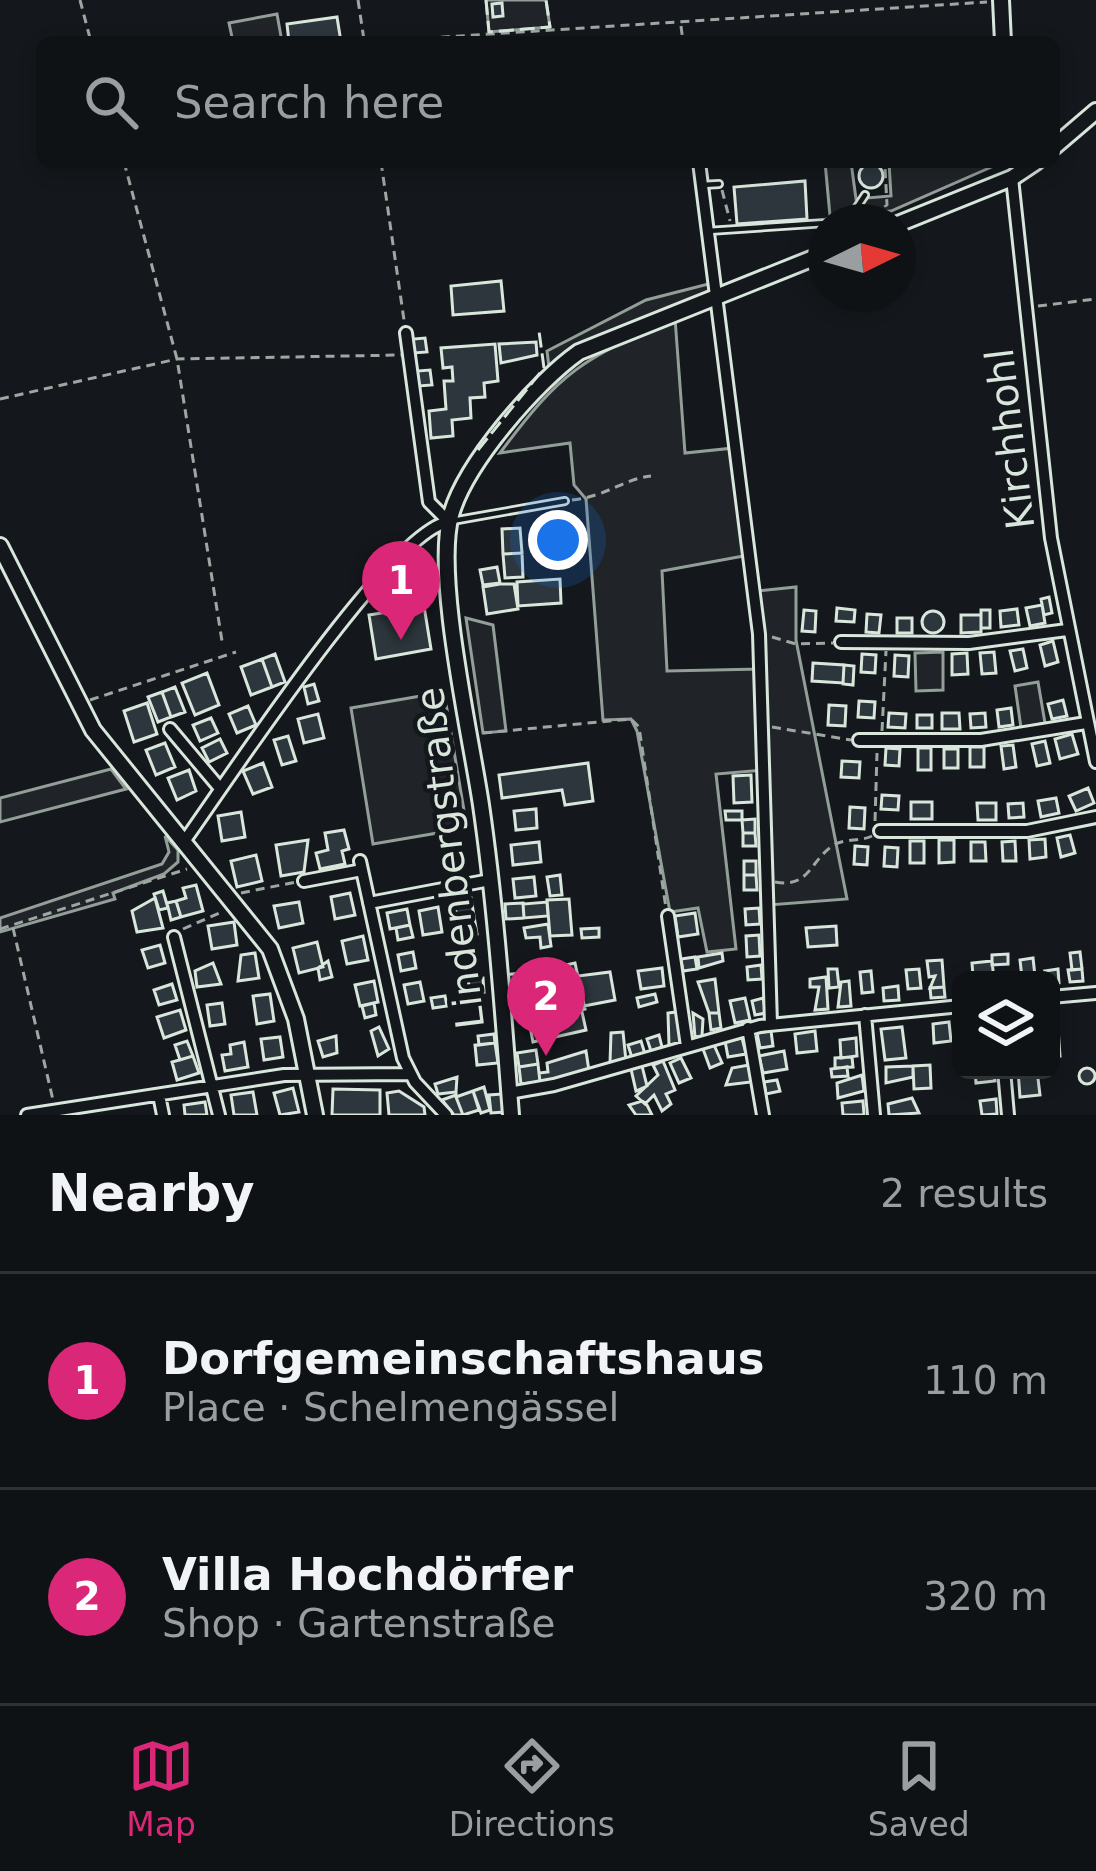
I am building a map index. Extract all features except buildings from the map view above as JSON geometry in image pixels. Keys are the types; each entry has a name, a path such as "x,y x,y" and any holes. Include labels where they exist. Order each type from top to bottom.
{"main road":[{"path":"1001,1 1003,36"},
{"path":"1060,142 1096,111"},
{"path":"916,215 1012,170"},
{"name":"Lindenbergstraße","path":"511,1115 490,880 448,582 449,522 474,470 556,369 604,339 808,260"},
{"path":"0,546 78,706 124,775 239,899 284,980 315,1115"}],"street":[{"path":"700,168 759,634 771,1024"},
{"name":"Kirchhohl","path":"1012,170 1024,308 1067,630 1096,762"},
{"name":"Lindenbergstraße","path":"406,333 430,502 449,522"},
{"path":"183,843 218,786 411,545 431,526 449,522"},
{"path":"841,642 1011,640 1067,630"},
{"path":"859,740 981,740 1086,723"},
{"path":"170,729 218,786"},
{"path":"880,831 1027,831 1096,817"},
{"path":"304,881 361,866 410,1074 446,1115"},
{"path":"369,903 490,880"},
{"path":"668,916 687,1046"},
{"path":"174,937 220,1115"},
{"path":"1060,997 1096,993"},
{"path":"509,1093 748,1028 952,1007"},
{"path":"865,1016 874,1115"},
{"path":"748,1028 764,1115"},
{"path":"27,1115 213,1084 307,1074 410,1074"},
{"path":"1005,1079 1008,1115"},
{"path":"159,1095 163,1115"}],"lane":[{"path":"702,185 719,184"},
{"path":"860,204 866,195"},
{"path":"708,231 808,223"},
{"path":"449,522 565,501"}],"path":[{"path":"80,0 89,36"},
{"path":"358,0 364,36"},
{"path":"470,36 1001,1"},
{"path":"681,24 682,36"},
{"path":"126,168 177,359 222,641"},
{"path":"382,168 406,333"},
{"path":"885,168 887,204"},
{"path":"719,184 728,201 730,229"},
{"path":"1024,308 1096,299"},
{"path":"0,399 177,359 409,355"},
{"path":"565,501 608,496 636,478 651,476"},
{"path":"759,634 796,644 841,642"},
{"path":"766,881 789,885 807,878 833,844 864,841 880,831 873,817 886,644"},
{"path":"78,706 236,652"},
{"path":"471,735 631,719 639,728 668,916"},
{"path":"760,724 800,736 859,740"},
{"path":"0,929 175,875 198,860"},
{"path":"174,937 239,899 304,881"},
{"path":"13,926 56,1110"}],"shaded area":[{"path":"486,0 546,0 550,27 489,32"},
{"path":"277,14 281,36 232,36 229,23"},
{"path":"826,168 852,168 856,199 891,196 889,168 989,168 907,204 829,204"},
{"path":"716,282 708,292 600,336 549,367 547,351 646,300"},
{"path":"675,318 685,453 734,448 749,555 662,571 667,671 760,669 756,591 796,587 796,640 847,899 769,905 765,770 716,774 736,949 707,952 698,908 670,912 637,731 631,719 603,720 586,499 574,485 570,443 500,453 540,403 576,370"},
{"path":"466,618 493,625 506,731 483,733"},
{"path":"943,652 943,690 916,691 915,653"},
{"path":"1038,682 1045,723 1021,728 1015,686"},
{"path":"444,692 467,828 373,844 351,708"},
{"path":"111,769 126,789 0,822 0,798"},
{"path":"165,836 178,850 178,862 164,874 113,893 115,899 0,932 0,918 162,864 169,852"}],"fence":[{"path":"486,0 489,32 550,27 546,0"},
{"path":"478,450 544,368 539,331"}],"place":[{"name":"Dorfgemeinschaftshaus","path":"401,640"},
{"name":"Villa Hochdörfer","path":"546,1056"}]}
